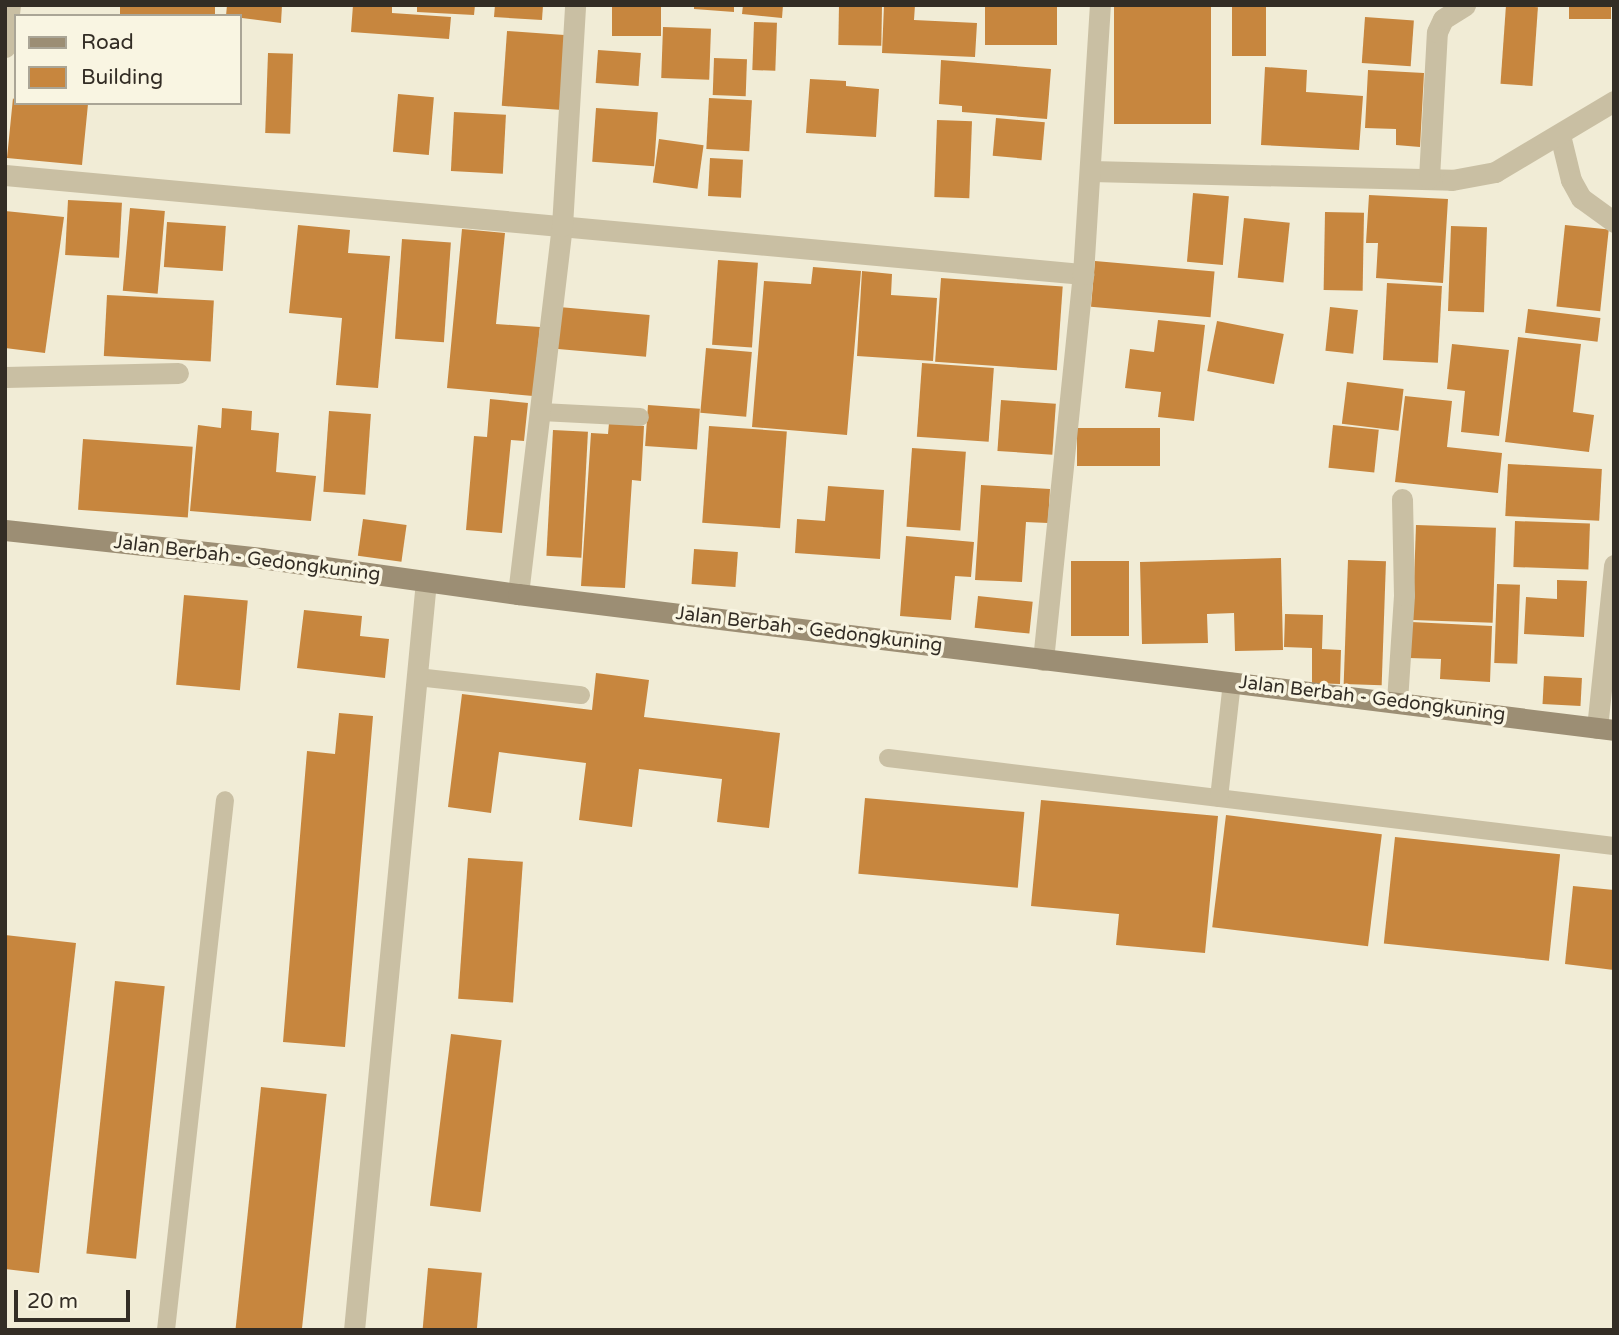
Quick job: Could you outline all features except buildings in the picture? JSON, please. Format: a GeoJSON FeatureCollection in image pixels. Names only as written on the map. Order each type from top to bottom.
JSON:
{"type":"FeatureCollection","features":[{"type":"Feature","properties":{"kind":"main road","name":"Jalan Berbah - Gedongkuning"},"geometry":{"type":"LineString","coordinates":[[5,530],[261,558],[518,594],[1606,729]]}},
{"type":"Feature","properties":{"kind":"street"},"geometry":{"type":"LineString","coordinates":[[5,47],[10,5]]}},
{"type":"Feature","properties":{"kind":"street"},"geometry":{"type":"LineString","coordinates":[[518,594],[562,226],[575,5]]}},
{"type":"Feature","properties":{"kind":"street"},"geometry":{"type":"LineString","coordinates":[[1043,660],[1083,274],[1100,5]]}},
{"type":"Feature","properties":{"kind":"street"},"geometry":{"type":"LineString","coordinates":[[1429,178],[1437,33],[1443,19],[1465,5]]}},
{"type":"Feature","properties":{"kind":"street"},"geometry":{"type":"LineString","coordinates":[[1091,171],[1452,180],[1495,172],[1614,101]]}},
{"type":"Feature","properties":{"kind":"street"},"geometry":{"type":"LineString","coordinates":[[1560,135],[1572,180],[1581,198],[1614,222]]}},
{"type":"Feature","properties":{"kind":"street"},"geometry":{"type":"LineString","coordinates":[[5,175],[1083,274]]}},
{"type":"Feature","properties":{"kind":"street"},"geometry":{"type":"LineString","coordinates":[[5,377],[178,373]]}},
{"type":"Feature","properties":{"kind":"street"},"geometry":{"type":"LineString","coordinates":[[1397,701],[1404,594],[1402,499]]}},
{"type":"Feature","properties":{"kind":"street"},"geometry":{"type":"LineString","coordinates":[[1606,729],[1614,565]]}},
{"type":"Feature","properties":{"kind":"street"},"geometry":{"type":"LineString","coordinates":[[354,1330],[426,582]]}},
{"type":"Feature","properties":{"kind":"lane"},"geometry":{"type":"LineString","coordinates":[[541,412],[640,417]]}},
{"type":"Feature","properties":{"kind":"lane"},"geometry":{"type":"LineString","coordinates":[[417,677],[581,695]]}},
{"type":"Feature","properties":{"kind":"lane"},"geometry":{"type":"LineString","coordinates":[[1219,798],[1232,682]]}},
{"type":"Feature","properties":{"kind":"lane"},"geometry":{"type":"LineString","coordinates":[[888,758],[1614,846]]}},
{"type":"Feature","properties":{"kind":"lane"},"geometry":{"type":"LineString","coordinates":[[166,1330],[225,800]]}}]}
